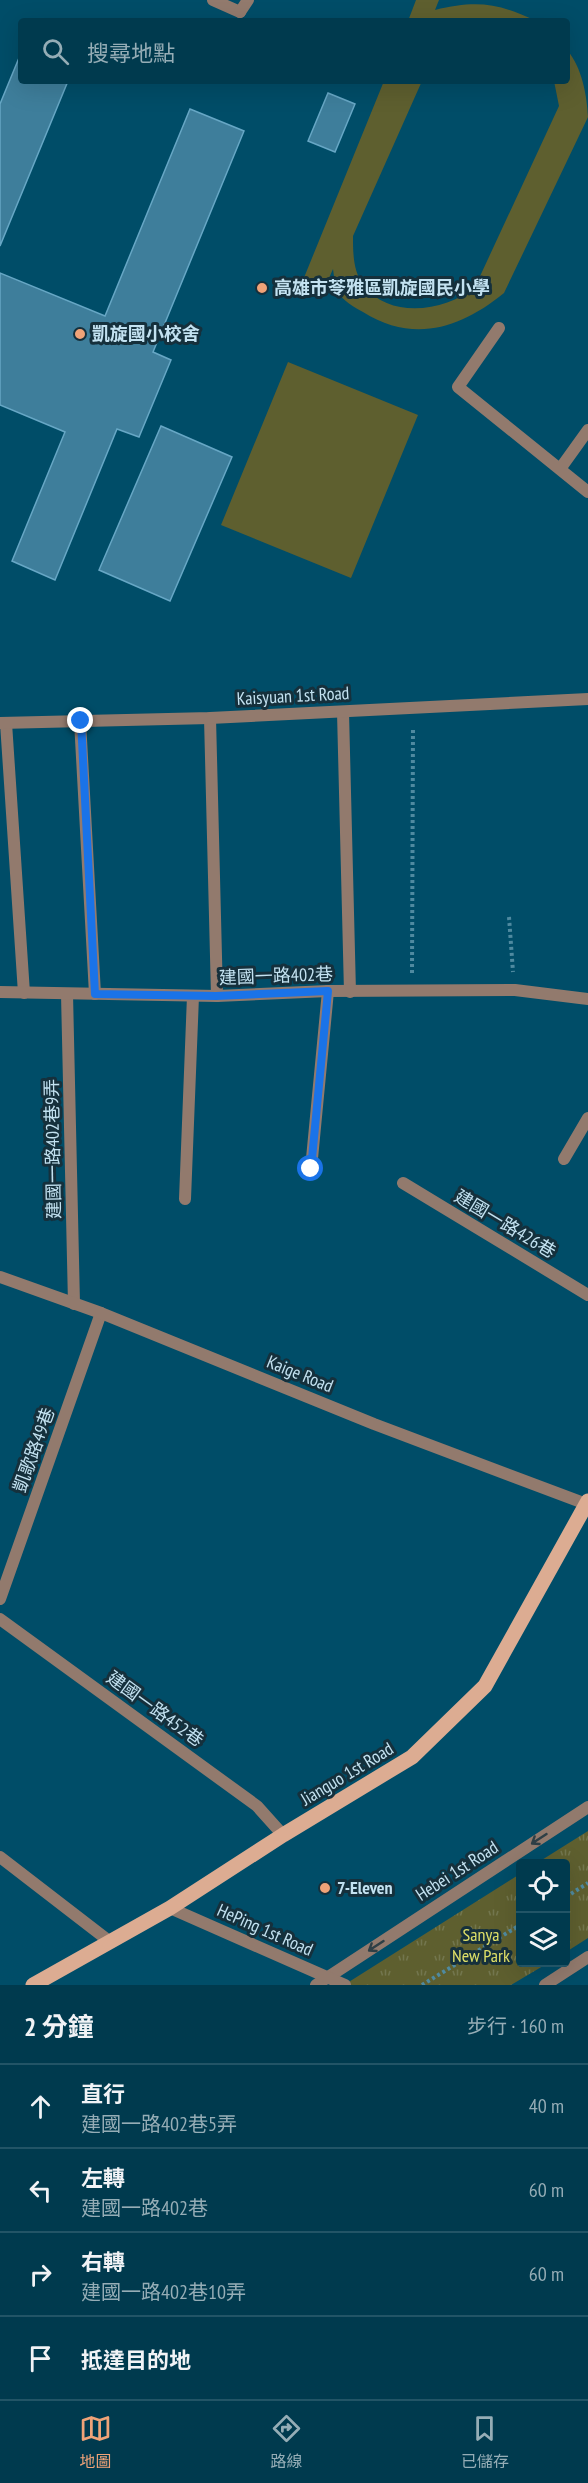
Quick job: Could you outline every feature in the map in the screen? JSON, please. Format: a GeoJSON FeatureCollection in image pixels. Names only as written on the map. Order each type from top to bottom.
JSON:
{"type":"FeatureCollection","features":[{"type":"Feature","properties":{"kind":"main road","name":"Jianguo 1st Road"},"geometry":{"type":"LineString","coordinates":[[33,1985],[170,1908],[283,1835],[412,1757],[485,1686],[587,1502]]}},
{"type":"Feature","properties":{"kind":"street"},"geometry":{"type":"LineString","coordinates":[[213,0],[240,12],[248,0]]}},
{"type":"Feature","properties":{"kind":"street"},"geometry":{"type":"LineString","coordinates":[[499,328],[458,387],[588,492]]}},
{"type":"Feature","properties":{"kind":"street"},"geometry":{"type":"LineString","coordinates":[[560,469],[588,430]]}},
{"type":"Feature","properties":{"kind":"street","name":"Kaisyuan 1st Road"},"geometry":{"type":"LineString","coordinates":[[3,723],[210,718],[588,699]]}},
{"type":"Feature","properties":{"kind":"street"},"geometry":{"type":"LineString","coordinates":[[343,712],[350,992]]}},
{"type":"Feature","properties":{"kind":"street"},"geometry":{"type":"LineString","coordinates":[[210,718],[216,996]]}},
{"type":"Feature","properties":{"kind":"street"},"geometry":{"type":"LineString","coordinates":[[81,721],[95,994]]}},
{"type":"Feature","properties":{"kind":"street"},"geometry":{"type":"LineString","coordinates":[[3,723],[24,993]]}},
{"type":"Feature","properties":{"kind":"street","name":"建國一路402巷"},"geometry":{"type":"LineString","coordinates":[[0,992],[216,996],[328,991],[515,990],[588,999]]}},
{"type":"Feature","properties":{"kind":"street"},"geometry":{"type":"LineString","coordinates":[[311,1169],[328,991]]}},
{"type":"Feature","properties":{"kind":"street","name":"建國一路402巷9弄"},"geometry":{"type":"LineString","coordinates":[[67,994],[74,1304]]}},
{"type":"Feature","properties":{"kind":"street"},"geometry":{"type":"LineString","coordinates":[[184,1199],[194,996]]}},
{"type":"Feature","properties":{"kind":"street"},"geometry":{"type":"LineString","coordinates":[[564,1159],[588,1118]]}},
{"type":"Feature","properties":{"kind":"street","name":"建國一路426巷"},"geometry":{"type":"LineString","coordinates":[[403,1183],[588,1295]]}},
{"type":"Feature","properties":{"kind":"street","name":"Kaige Road"},"geometry":{"type":"LineString","coordinates":[[0,1277],[101,1313],[374,1424],[587,1502]]}},
{"type":"Feature","properties":{"kind":"street","name":"凱歌路49巷"},"geometry":{"type":"LineString","coordinates":[[0,1599],[101,1313]]}},
{"type":"Feature","properties":{"kind":"street","name":"建國一路452巷"},"geometry":{"type":"LineString","coordinates":[[0,1619],[257,1806],[283,1835]]}},
{"type":"Feature","properties":{"kind":"street","name":"Hebei 1st Road"},"geometry":{"type":"LineString","coordinates":[[316,1985],[588,1807]]}},
{"type":"Feature","properties":{"kind":"street"},"geometry":{"type":"LineString","coordinates":[[0,1857],[109,1941]]}},
{"type":"Feature","properties":{"kind":"street","name":"HePing 1st Road"},"geometry":{"type":"LineString","coordinates":[[170,1908],[345,1985]]}},
{"type":"Feature","properties":{"kind":"street"},"geometry":{"type":"LineString","coordinates":[[545,1985],[588,1957]]}},
{"type":"Feature","properties":{"kind":"path"},"geometry":{"type":"LineString","coordinates":[[412,992],[413,709]]}},
{"type":"Feature","properties":{"kind":"path"},"geometry":{"type":"LineString","coordinates":[[509,917],[515,990]]}},
{"type":"Feature","properties":{"kind":"path"},"geometry":{"type":"LineString","coordinates":[[570,1894],[588,1883]]}},
{"type":"Feature","properties":{"kind":"path"},"geometry":{"type":"LineString","coordinates":[[422,1985],[516,1927]]}},
{"type":"Feature","properties":{"kind":"green space"},"geometry":{"type":"Polygon","coordinates":[[[416,0],[439,0],[435,10],[463,5],[487,5],[510,10],[530,18],[409,18],[416,0]]]}},
{"type":"Feature","properties":{"kind":"green space"},"geometry":{"type":"Polygon","coordinates":[[[570,54],[580,73],[588,117],[504,293],[488,305],[454,323],[436,328],[400,327],[382,322],[342,298],[335,284],[333,269],[323,292],[301,285],[383,84],[421,84],[353,236],[354,256],[360,281],[364,286],[375,297],[403,308],[419,308],[449,302],[475,287],[559,106],[555,84],[570,84],[570,54]]]}},
{"type":"Feature","properties":{"kind":"green space"},"geometry":{"type":"Polygon","coordinates":[[[288,362],[418,415],[351,578],[221,525],[288,362]]]}},
{"type":"Feature","properties":{"kind":"green space"},"geometry":{"type":"Polygon","coordinates":[[[588,1831],[588,1938],[570,1949],[570,1859],[543,1859],[588,1831]]]}},
{"type":"Feature","properties":{"kind":"green space","name":"Sanya New Park"},"geometry":{"type":"Polygon","coordinates":[[[516,1877],[516,1967],[541,1967],[511,1985],[344,1985],[516,1877]]]}},
{"type":"Feature","properties":{"kind":"building"},"geometry":{"type":"Polygon","coordinates":[[[18,60],[18,84],[67,84],[0,246],[0,104],[18,60]]]}},
{"type":"Feature","properties":{"kind":"building"},"geometry":{"type":"Polygon","coordinates":[[[328,93],[355,104],[335,152],[308,141],[328,93]]]}},
{"type":"Feature","properties":{"kind":"building","name":"凱旋國小校舍"},"geometry":{"type":"Polygon","coordinates":[[[190,109],[244,131],[153,352],[171,360],[139,437],[117,429],[55,580],[12,561],[65,432],[0,405],[0,273],[105,316],[190,109]]]}},
{"type":"Feature","properties":{"kind":"building"},"geometry":{"type":"Polygon","coordinates":[[[161,426],[232,457],[170,601],[99,570],[161,426]]]}},
{"type":"Feature","properties":{"kind":"place","name":"高雄市苓雅區凱旋國民小學"},"geometry":{"type":"Point","coordinates":[262,288]}},
{"type":"Feature","properties":{"kind":"place","name":"凱旋國小校舍"},"geometry":{"type":"Point","coordinates":[80,334]}},
{"type":"Feature","properties":{"kind":"place","name":"7-Eleven"},"geometry":{"type":"Point","coordinates":[325,1888]}},
{"type":"Feature","properties":{"kind":"route"},"geometry":{"type":"LineString","coordinates":[[81,721],[95,994],[216,996],[328,991],[311,1169]]}}]}
